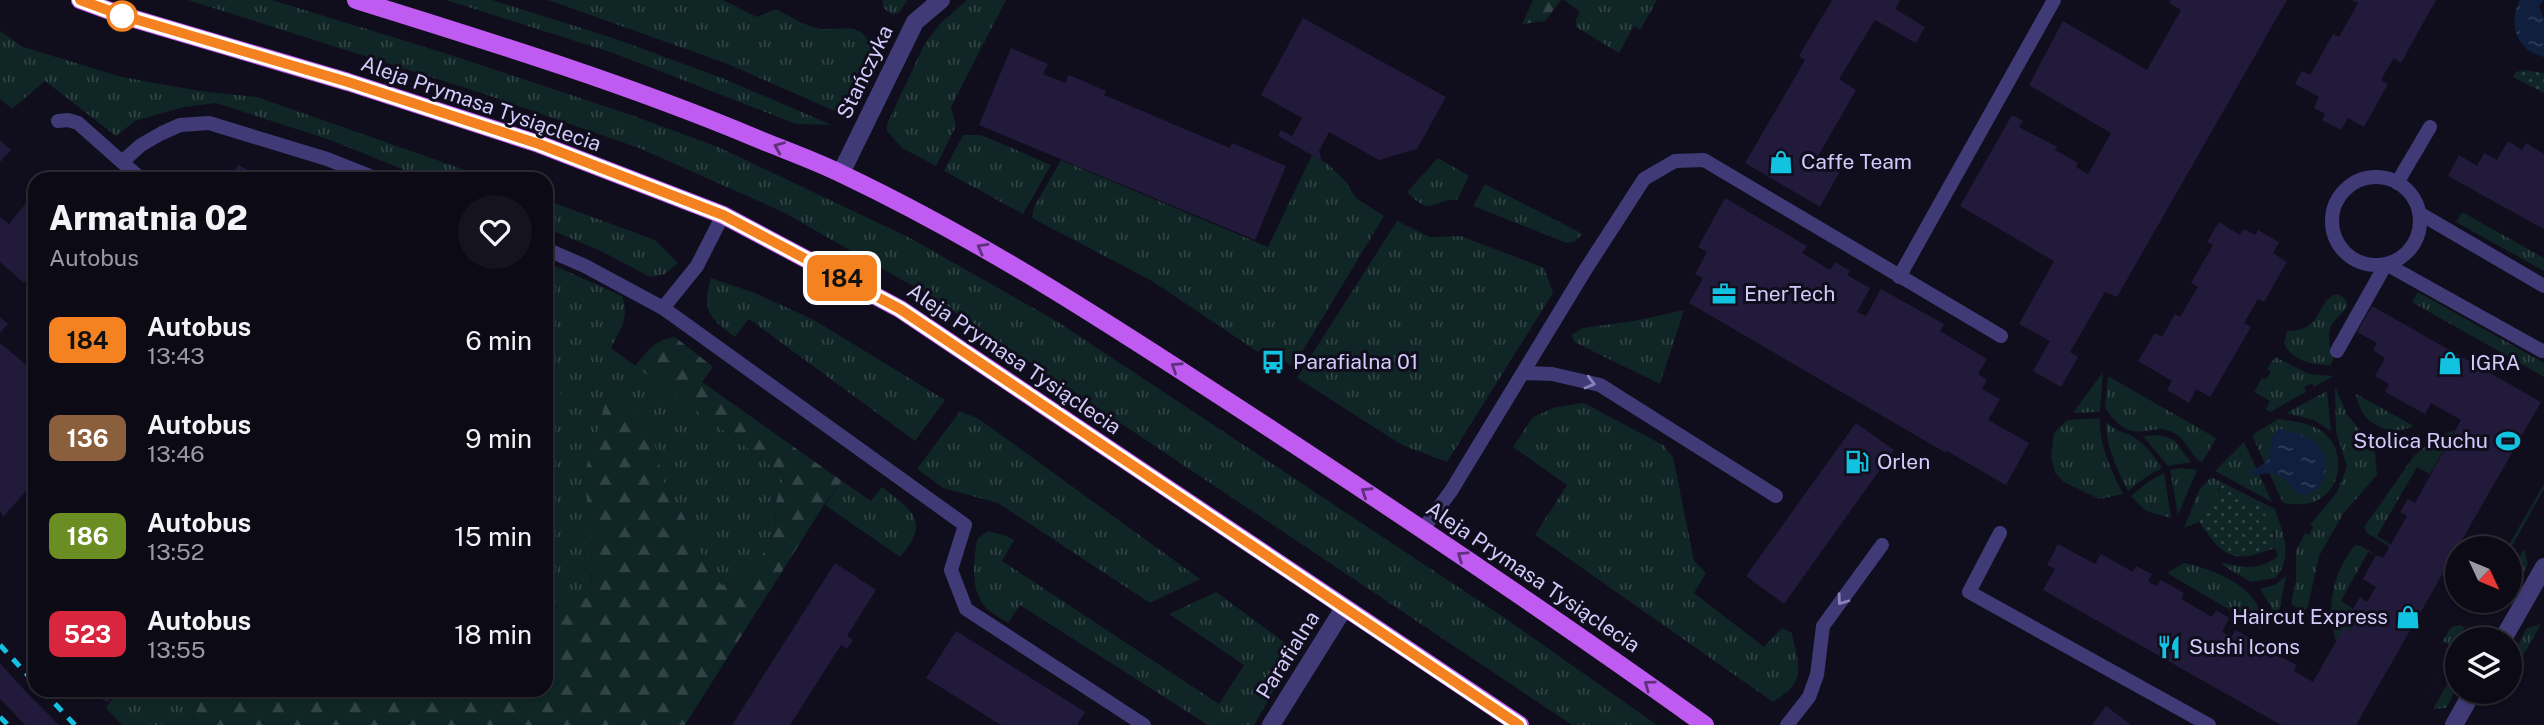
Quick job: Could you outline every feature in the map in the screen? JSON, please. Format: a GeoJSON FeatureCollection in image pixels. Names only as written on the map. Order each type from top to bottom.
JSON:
{"type":"FeatureCollection","features":[{"type":"Feature","properties":{"kind":"main road","name":"Aleja Prymasa Tysiąclecia"},"geometry":{"type":"LineString","coordinates":[[80,0],[539,144],[723,215],[900,309],[1520,725]]}},
{"type":"Feature","properties":{"kind":"main road","name":"Aleja Prymasa Tysiąclecia"},"geometry":{"type":"LineString","coordinates":[[356,0],[584,71],[714,120],[841,173],[932,220],[1075,301],[1423,529],[1704,725]]}},
{"type":"Feature","properties":{"kind":"street","name":"Stańczyka"},"geometry":{"type":"LineString","coordinates":[[841,173],[915,22],[941,0]]}},
{"type":"Feature","properties":{"kind":"street"},"geometry":{"type":"LineString","coordinates":[[2510,627],[2544,567]]}},
{"type":"Feature","properties":{"kind":"street","name":"Parafialna"},"geometry":{"type":"LineString","coordinates":[[1271,725],[1344,608]]}},
{"type":"Feature","properties":{"kind":"street"},"geometry":{"type":"LineString","coordinates":[[2454,725],[2466,704]]}},
{"type":"Feature","properties":{"kind":"lane"},"geometry":{"type":"LineString","coordinates":[[1899,277],[2054,0]]}},
{"type":"Feature","properties":{"kind":"lane"},"geometry":{"type":"LineString","coordinates":[[58,121],[78,123],[133,172]]}},
{"type":"Feature","properties":{"kind":"lane"},"geometry":{"type":"LineString","coordinates":[[122,162],[141,145],[162,133],[180,125],[209,123],[327,159],[360,172]]}},
{"type":"Feature","properties":{"kind":"lane"},"geometry":{"type":"LineString","coordinates":[[2397,183],[2430,127]]}},
{"type":"Feature","properties":{"kind":"lane"},"geometry":{"type":"LineString","coordinates":[[1423,529],[1451,491],[1644,178],[1675,161],[1704,160],[2001,335]]}},
{"type":"Feature","properties":{"kind":"lane"},"geometry":{"type":"LineString","coordinates":[[2373,177],[2397,183],[2411,195],[2419,213],[2418,236],[2411,249],[2386,264],[2358,262],[2346,254],[2337,242],[2333,229],[2333,214],[2342,195],[2359,181],[2373,177]]}},
{"type":"Feature","properties":{"kind":"lane"},"geometry":{"type":"LineString","coordinates":[[2419,213],[2544,286]]}},
{"type":"Feature","properties":{"kind":"lane"},"geometry":{"type":"LineString","coordinates":[[663,308],[697,266],[723,215]]}},
{"type":"Feature","properties":{"kind":"lane"},"geometry":{"type":"LineString","coordinates":[[553,252],[585,265],[663,308],[965,525],[951,569],[965,609],[1144,725]]}},
{"type":"Feature","properties":{"kind":"lane"},"geometry":{"type":"LineString","coordinates":[[2386,264],[2542,351]]}},
{"type":"Feature","properties":{"kind":"lane"},"geometry":{"type":"LineString","coordinates":[[2337,351],[2386,264]]}},
{"type":"Feature","properties":{"kind":"lane"},"geometry":{"type":"LineString","coordinates":[[1523,373],[1552,374],[1600,385],[1776,496]]}},
{"type":"Feature","properties":{"kind":"lane"},"geometry":{"type":"LineString","coordinates":[[2000,533],[1969,592],[2209,725]]}},
{"type":"Feature","properties":{"kind":"lane"},"geometry":{"type":"LineString","coordinates":[[1787,725],[1809,696],[1817,675],[1823,626],[1882,545]]}},
{"type":"Feature","properties":{"kind":"green space"},"geometry":{"type":"Polygon","coordinates":[[[188,0],[272,0],[451,55],[718,147],[910,238],[1058,322],[1499,614],[1657,725],[1572,725],[932,297],[783,212],[639,148],[481,93],[188,0]]]}},
{"type":"Feature","properties":{"kind":"green space"},"geometry":{"type":"Polygon","coordinates":[[[446,0],[492,0],[613,38],[722,78],[832,125],[796,124],[613,53],[446,0]]]}},
{"type":"Feature","properties":{"kind":"green space"},"geometry":{"type":"Polygon","coordinates":[[[548,0],[723,0],[757,17],[776,9],[817,28],[856,30],[862,33],[873,52],[844,112],[839,113],[728,64],[548,0]]]}},
{"type":"Feature","properties":{"kind":"green space"},"geometry":{"type":"Polygon","coordinates":[[[883,0],[907,0],[899,13],[892,14],[883,8],[883,0]]]}},
{"type":"Feature","properties":{"kind":"green space"},"geometry":{"type":"Polygon","coordinates":[[[967,0],[1006,0],[951,107],[956,126],[936,166],[902,148],[887,131],[887,124],[925,43],[941,23],[967,0]]]}},
{"type":"Feature","properties":{"kind":"green space"},"geometry":{"type":"Polygon","coordinates":[[[1533,0],[1561,0],[1545,21],[1522,24],[1533,0]]]}},
{"type":"Feature","properties":{"kind":"green space"},"geometry":{"type":"Polygon","coordinates":[[[1564,0],[1657,0],[1640,30],[1634,26],[1619,53],[1576,27],[1580,12],[1564,0]]]}},
{"type":"Feature","properties":{"kind":"green space"},"geometry":{"type":"Polygon","coordinates":[[[0,31],[23,47],[122,77],[200,91],[257,97],[471,172],[409,172],[333,141],[216,103],[184,107],[135,121],[116,136],[45,81],[12,109],[0,99],[0,31]]]}},
{"type":"Feature","properties":{"kind":"green space"},"geometry":{"type":"Polygon","coordinates":[[[2524,70],[2544,73],[2544,93],[2513,77],[2516,72],[2524,70]]]}},
{"type":"Feature","properties":{"kind":"green space"},"geometry":{"type":"Polygon","coordinates":[[[963,135],[981,135],[1051,165],[1023,214],[944,171],[963,135]]]}},
{"type":"Feature","properties":{"kind":"green space"},"geometry":{"type":"Polygon","coordinates":[[[1312,155],[1328,164],[1346,182],[1356,198],[1384,216],[1293,367],[1263,347],[1258,352],[1152,281],[1032,218],[1034,207],[1061,160],[1268,247],[1312,155]]]}},
{"type":"Feature","properties":{"kind":"green space"},"geometry":{"type":"Polygon","coordinates":[[[1438,158],[1469,176],[1457,200],[1423,205],[1407,192],[1438,158]]]}},
{"type":"Feature","properties":{"kind":"green space"},"geometry":{"type":"Polygon","coordinates":[[[1485,184],[1583,234],[1574,242],[1567,243],[1473,206],[1485,184]]]}},
{"type":"Feature","properties":{"kind":"green space"},"geometry":{"type":"Polygon","coordinates":[[[553,203],[655,240],[678,263],[665,274],[650,277],[603,252],[553,231],[553,203]]]}},
{"type":"Feature","properties":{"kind":"green space"},"geometry":{"type":"Polygon","coordinates":[[[2462,212],[2544,258],[2544,271],[2456,222],[2462,212]]]}},
{"type":"Feature","properties":{"kind":"green space"},"geometry":{"type":"Polygon","coordinates":[[[1397,221],[1430,237],[1461,236],[1544,268],[1553,293],[1447,462],[1402,445],[1297,378],[1397,221]]]}},
{"type":"Feature","properties":{"kind":"green space"},"geometry":{"type":"Polygon","coordinates":[[[553,265],[622,296],[624,318],[611,348],[784,475],[776,502],[775,532],[760,559],[739,579],[722,585],[707,568],[689,525],[663,481],[655,446],[592,542],[591,597],[553,604],[553,414],[560,407],[559,387],[553,374],[553,265]]]}},
{"type":"Feature","properties":{"kind":"green space"},"geometry":{"type":"Polygon","coordinates":[[[711,278],[755,293],[814,320],[945,400],[915,441],[749,319],[735,337],[726,330],[713,318],[707,306],[711,278]]]}},
{"type":"Feature","properties":{"kind":"green space"},"geometry":{"type":"Polygon","coordinates":[[[2418,292],[2544,363],[2544,377],[2412,302],[2418,292]]]}},
{"type":"Feature","properties":{"kind":"green space"},"geometry":{"type":"Polygon","coordinates":[[[2337,294],[2343,297],[2347,305],[2330,330],[2330,348],[2335,354],[2331,365],[2299,359],[2284,344],[2287,331],[2308,326],[2325,303],[2337,294]]]}},
{"type":"Feature","properties":{"kind":"green space"},"geometry":{"type":"Polygon","coordinates":[[[1684,310],[1660,384],[1574,342],[1572,334],[1583,328],[1684,310]]]}},
{"type":"Feature","properties":{"kind":"green space"},"geometry":{"type":"Polygon","coordinates":[[[675,337],[713,367],[702,382],[842,481],[824,505],[685,725],[191,725],[202,697],[553,697],[553,604],[591,597],[592,542],[584,475],[607,397],[635,407],[655,446],[663,481],[689,525],[707,568],[722,585],[739,579],[760,559],[775,532],[776,502],[784,475],[635,366],[657,343],[675,337]]]}},
{"type":"Feature","properties":{"kind":"green space"},"geometry":{"type":"Polygon","coordinates":[[[2275,357],[2309,374],[2333,376],[2314,387],[2312,383],[2304,387],[2306,392],[2270,412],[2266,409],[2270,401],[2254,392],[2262,378],[2266,379],[2271,372],[2267,369],[2275,357]]]}},
{"type":"Feature","properties":{"kind":"green space"},"geometry":{"type":"Polygon","coordinates":[[[2103,372],[2100,412],[2073,413],[2103,372]]]}},
{"type":"Feature","properties":{"kind":"green space"},"geometry":{"type":"Polygon","coordinates":[[[553,374],[560,387],[560,407],[553,415],[553,374]]]}},
{"type":"Feature","properties":{"kind":"green space"},"geometry":{"type":"Polygon","coordinates":[[[2108,376],[2216,438],[2202,463],[2180,438],[2170,431],[2135,431],[2125,429],[2119,424],[2105,408],[2108,376]]]}},
{"type":"Feature","properties":{"kind":"green space"},"geometry":{"type":"Polygon","coordinates":[[[2335,386],[2347,415],[2363,433],[2359,437],[2366,444],[2369,441],[2375,453],[2377,475],[2343,514],[2319,556],[2308,606],[2304,612],[2291,604],[2296,580],[2296,551],[2305,533],[2309,535],[2313,527],[2310,525],[2337,492],[2347,466],[2336,432],[2335,386]]]}},
{"type":"Feature","properties":{"kind":"green space"},"geometry":{"type":"Polygon","coordinates":[[[2327,391],[2331,431],[2314,420],[2286,413],[2327,391]]]}},
{"type":"Feature","properties":{"kind":"green space"},"geometry":{"type":"Polygon","coordinates":[[[2356,394],[2414,426],[2394,430],[2376,425],[2363,413],[2356,394]]]}},
{"type":"Feature","properties":{"kind":"green space"},"geometry":{"type":"Polygon","coordinates":[[[1584,403],[1663,445],[1673,457],[1694,561],[1706,573],[1694,593],[1764,647],[1782,628],[1792,633],[1798,673],[1792,687],[1773,702],[1535,535],[1567,485],[1513,447],[1533,417],[1556,407],[1584,403]]]}},
{"type":"Feature","properties":{"kind":"green space"},"geometry":{"type":"Polygon","coordinates":[[[960,411],[979,419],[1200,579],[1150,603],[998,503],[943,488],[917,469],[960,411]]]}},
{"type":"Feature","properties":{"kind":"green space"},"geometry":{"type":"Polygon","coordinates":[[[2100,418],[2104,448],[2123,494],[2099,499],[2064,482],[2055,473],[2051,457],[2054,433],[2067,420],[2100,418]]]}},
{"type":"Feature","properties":{"kind":"green space"},"geometry":{"type":"Polygon","coordinates":[[[2278,419],[2314,427],[2324,433],[2336,450],[2336,479],[2325,495],[2316,501],[2304,504],[2283,503],[2252,435],[2278,419]]]}},
{"type":"Feature","properties":{"kind":"green space"},"geometry":{"type":"Polygon","coordinates":[[[2106,422],[2139,441],[2162,468],[2128,491],[2110,449],[2106,422]]]}},
{"type":"Feature","properties":{"kind":"green space"},"geometry":{"type":"Polygon","coordinates":[[[2455,430],[2430,474],[2417,467],[2377,536],[2390,544],[2390,547],[2367,533],[2364,527],[2414,456],[2436,437],[2455,430]]]}},
{"type":"Feature","properties":{"kind":"green space"},"geometry":{"type":"Polygon","coordinates":[[[2160,435],[2174,440],[2191,462],[2168,466],[2143,436],[2160,435]]]}},
{"type":"Feature","properties":{"kind":"green space"},"geometry":{"type":"Polygon","coordinates":[[[2244,442],[2272,502],[2215,471],[2244,442]]]}},
{"type":"Feature","properties":{"kind":"green space"},"geometry":{"type":"Polygon","coordinates":[[[2170,470],[2197,470],[2178,515],[2170,470]]]}},
{"type":"Feature","properties":{"kind":"green space"},"geometry":{"type":"Polygon","coordinates":[[[2164,473],[2171,518],[2146,511],[2131,496],[2164,473]]]}},
{"type":"Feature","properties":{"kind":"green space"},"geometry":{"type":"Polygon","coordinates":[[[2211,477],[2275,509],[2284,536],[2285,553],[2281,570],[2275,578],[2251,582],[2222,565],[2259,566],[2278,556],[2275,533],[2252,502],[2251,505],[2221,486],[2199,522],[2184,528],[2199,490],[2211,477]]]}},
{"type":"Feature","properties":{"kind":"green space"},"geometry":{"type":"Polygon","coordinates":[[[842,481],[871,501],[882,487],[909,510],[916,526],[915,535],[900,557],[825,505],[842,481]]]}},
{"type":"Feature","properties":{"kind":"green space"},"geometry":{"type":"Polygon","coordinates":[[[2544,484],[2544,489],[2518,536],[2514,536],[2544,484]]]}},
{"type":"Feature","properties":{"kind":"green space"},"geometry":{"type":"Polygon","coordinates":[[[2222,485],[2250,504],[2253,501],[2263,511],[2274,534],[2275,548],[2239,556],[2230,554],[2215,544],[2199,522],[2222,485]]]}},
{"type":"Feature","properties":{"kind":"green space"},"geometry":{"type":"Polygon","coordinates":[[[988,531],[1014,540],[1002,561],[1219,704],[1244,665],[1169,614],[1216,592],[1296,651],[1254,725],[1208,725],[1020,605],[1008,623],[986,609],[977,591],[974,565],[977,539],[988,531]]]}},
{"type":"Feature","properties":{"kind":"green space"},"geometry":{"type":"Polygon","coordinates":[[[2355,545],[2376,555],[2368,552],[2341,601],[2360,613],[2350,631],[2344,628],[2336,641],[2331,616],[2333,591],[2341,567],[2355,545]]]}},
{"type":"Feature","properties":{"kind":"green space"},"geometry":{"type":"Polygon","coordinates":[[[2524,549],[2528,564],[2522,574],[2524,549]]]}},
{"type":"Feature","properties":{"kind":"green space"},"geometry":{"type":"Polygon","coordinates":[[[2184,563],[2224,576],[2248,593],[2261,615],[2262,629],[2167,573],[2184,563]]]}},
{"type":"Feature","properties":{"kind":"green space"},"geometry":{"type":"Polygon","coordinates":[[[2286,576],[2279,612],[2273,627],[2271,607],[2260,589],[2275,585],[2286,576]]]}},
{"type":"Feature","properties":{"kind":"green space"},"geometry":{"type":"Polygon","coordinates":[[[2541,624],[2522,658],[2522,637],[2527,628],[2541,624]]]}},
{"type":"Feature","properties":{"kind":"green space"},"geometry":{"type":"Polygon","coordinates":[[[2445,688],[2445,704],[2448,704],[2446,708],[2433,709],[2445,688]]]}},
{"type":"Feature","properties":{"kind":"green space"},"geometry":{"type":"Polygon","coordinates":[[[113,697],[202,697],[191,725],[122,725],[106,708],[113,697]]]}},
{"type":"Feature","properties":{"kind":"water"},"geometry":{"type":"Polygon","coordinates":[[[2520,0],[2544,0],[2539,6],[2544,18],[2544,57],[2527,49],[2517,35],[2514,18],[2520,0]]]}},
{"type":"Feature","properties":{"kind":"water"},"geometry":{"type":"Polygon","coordinates":[[[2278,429],[2305,436],[2315,442],[2323,452],[2326,465],[2324,479],[2309,494],[2298,494],[2288,482],[2275,474],[2254,475],[2250,472],[2268,461],[2272,437],[2278,429]]]}},
{"type":"Feature","properties":{"kind":"building"},"geometry":{"type":"Polygon","coordinates":[[[1832,0],[1900,0],[1895,9],[1925,27],[1916,43],[1875,20],[1839,79],[1856,90],[1817,158],[1840,171],[1820,207],[1745,163],[1805,60],[1799,56],[1832,0]]]}},
{"type":"Feature","properties":{"kind":"building"},"geometry":{"type":"Polygon","coordinates":[[[2171,0],[2287,0],[2117,297],[2105,292],[2070,352],[2078,357],[2061,387],[2033,371],[2050,341],[2019,324],[2054,261],[1960,206],[2012,115],[2023,121],[2019,127],[2057,147],[2055,150],[2078,163],[2076,167],[2088,174],[2111,133],[2029,85],[2063,21],[2147,70],[2181,10],[2169,3],[2171,0]]]}},
{"type":"Feature","properties":{"kind":"building"},"geometry":{"type":"Polygon","coordinates":[[[2352,0],[2436,0],[2401,63],[2394,58],[2386,71],[2381,80],[2388,84],[2364,127],[2348,118],[2341,130],[2322,120],[2325,114],[2314,108],[2319,97],[2295,84],[2302,71],[2310,75],[2333,34],[2339,37],[2358,3],[2352,0]]]}},
{"type":"Feature","properties":{"kind":"building"},"geometry":{"type":"Polygon","coordinates":[[[1303,18],[1446,97],[1417,149],[1379,160],[1329,132],[1319,151],[1322,161],[1278,136],[1281,130],[1292,136],[1302,118],[1261,95],[1303,18]]]}},
{"type":"Feature","properties":{"kind":"building"},"geometry":{"type":"Polygon","coordinates":[[[1011,48],[1048,64],[1043,74],[1065,83],[1069,75],[1106,91],[1104,95],[1230,148],[1232,143],[1286,166],[1255,240],[979,125],[1011,48]]]}},
{"type":"Feature","properties":{"kind":"building"},"geometry":{"type":"Polygon","coordinates":[[[0,140],[11,150],[0,162],[0,140]]]}},
{"type":"Feature","properties":{"kind":"building"},"geometry":{"type":"Polygon","coordinates":[[[2508,141],[2522,150],[2526,143],[2544,154],[2544,229],[2448,176],[2459,155],[2477,166],[2484,153],[2497,160],[2508,141]]]}},
{"type":"Feature","properties":{"kind":"building"},"geometry":{"type":"Polygon","coordinates":[[[238,165],[253,172],[235,172],[238,165]]]}},
{"type":"Feature","properties":{"kind":"building"},"geometry":{"type":"Polygon","coordinates":[[[1725,198],[1807,246],[1802,253],[1830,270],[1835,262],[1850,271],[1847,275],[1870,288],[1857,312],[1866,316],[1881,289],[1944,324],[1940,331],[1987,359],[1978,374],[1987,380],[1982,389],[2000,399],[1988,420],[2029,443],[2006,485],[1947,451],[1946,453],[1689,303],[1703,278],[1695,274],[1707,252],[1698,247],[1725,198]]]}},
{"type":"Feature","properties":{"kind":"building"},"geometry":{"type":"Polygon","coordinates":[[[28,201],[28,279],[24,283],[0,262],[0,217],[9,224],[28,201]]]}},
{"type":"Feature","properties":{"kind":"building"},"geometry":{"type":"Polygon","coordinates":[[[2219,222],[2240,235],[2244,229],[2255,235],[2258,230],[2279,242],[2273,253],[2287,262],[2264,302],[2258,299],[2244,323],[2251,327],[2210,397],[2196,389],[2189,403],[2167,390],[2172,381],[2138,361],[2155,333],[2162,337],[2175,314],[2180,317],[2198,287],[2191,283],[2213,245],[2207,242],[2219,222]]]}},
{"type":"Feature","properties":{"kind":"building"},"geometry":{"type":"Polygon","coordinates":[[[2372,306],[2541,402],[2464,536],[2445,536],[2445,570],[2356,725],[2281,725],[2043,590],[2055,569],[2047,565],[2058,544],[2095,564],[2101,554],[2133,572],[2136,566],[2152,574],[2148,581],[2152,584],[2157,586],[2161,580],[2184,593],[2181,599],[2212,617],[2216,610],[2229,618],[2222,632],[2231,637],[2236,630],[2260,644],[2256,650],[2271,658],[2274,653],[2297,665],[2294,671],[2313,682],[2344,627],[2350,631],[2360,613],[2353,609],[2360,597],[2367,602],[2376,587],[2363,579],[2376,555],[2383,558],[2407,516],[2400,512],[2408,499],[2415,503],[2461,420],[2431,403],[2425,414],[2385,392],[2389,384],[2375,376],[2385,358],[2373,350],[2377,343],[2357,332],[2372,306]]]}},
{"type":"Feature","properties":{"kind":"building"},"geometry":{"type":"Polygon","coordinates":[[[0,317],[8,324],[0,333],[0,317]]]}},
{"type":"Feature","properties":{"kind":"building"},"geometry":{"type":"Polygon","coordinates":[[[0,343],[28,366],[28,489],[3,517],[0,510],[0,343]]]}},
{"type":"Feature","properties":{"kind":"building"},"geometry":{"type":"Polygon","coordinates":[[[1856,423],[1894,450],[1784,604],[1746,576],[1856,423]]]}},
{"type":"Feature","properties":{"kind":"building"},"geometry":{"type":"Polygon","coordinates":[[[835,563],[876,590],[847,636],[853,640],[847,649],[841,645],[790,725],[732,725],[835,563]]]}},
{"type":"Feature","properties":{"kind":"building"},"geometry":{"type":"Polygon","coordinates":[[[956,631],[1085,712],[1077,725],[1001,725],[926,678],[956,631]]]}},
{"type":"Feature","properties":{"kind":"building"},"geometry":{"type":"Polygon","coordinates":[[[0,663],[28,697],[59,725],[25,725],[0,699],[0,663]]]}},
{"type":"Feature","properties":{"kind":"building"},"geometry":{"type":"Polygon","coordinates":[[[100,697],[111,697],[108,702],[100,697]]]}},
{"type":"Feature","properties":{"kind":"building"},"geometry":{"type":"Polygon","coordinates":[[[2106,706],[2131,725],[2092,725],[2106,706]]]}},
{"type":"Feature","properties":{"kind":"railway"},"geometry":{"type":"LineString","coordinates":[[0,645],[28,675]]}},
{"type":"Feature","properties":{"kind":"railway"},"geometry":{"type":"LineString","coordinates":[[49,697],[75,725]]}},
{"type":"Feature","properties":{"kind":"railway"},"geometry":{"type":"LineString","coordinates":[[0,717],[8,725]]}},
{"type":"Feature","properties":{"kind":"bus line","name":"184"},"geometry":{"type":"LineString","coordinates":[[80,0],[539,144],[723,215],[900,309],[1519,725]]}},
{"type":"Feature","properties":{"kind":"place","name":"Caffe Team"},"geometry":{"type":"Point","coordinates":[1781,162]}},
{"type":"Feature","properties":{"kind":"place","name":"EnerTech"},"geometry":{"type":"Point","coordinates":[1724,294]}},
{"type":"Feature","properties":{"kind":"place","name":"Parafialna 01"},"geometry":{"type":"Point","coordinates":[1273,362]}},
{"type":"Feature","properties":{"kind":"place","name":"IGRA"},"geometry":{"type":"Point","coordinates":[2450,363]}},
{"type":"Feature","properties":{"kind":"place","name":"Stolica Ruchu"},"geometry":{"type":"Point","coordinates":[2508,441]}},
{"type":"Feature","properties":{"kind":"place","name":"Orlen"},"geometry":{"type":"Point","coordinates":[1857,462]}},
{"type":"Feature","properties":{"kind":"place","name":"Haircut Express"},"geometry":{"type":"Point","coordinates":[2408,617]}},
{"type":"Feature","properties":{"kind":"place","name":"Sushi Icons"},"geometry":{"type":"Point","coordinates":[2169,647]}}]}
